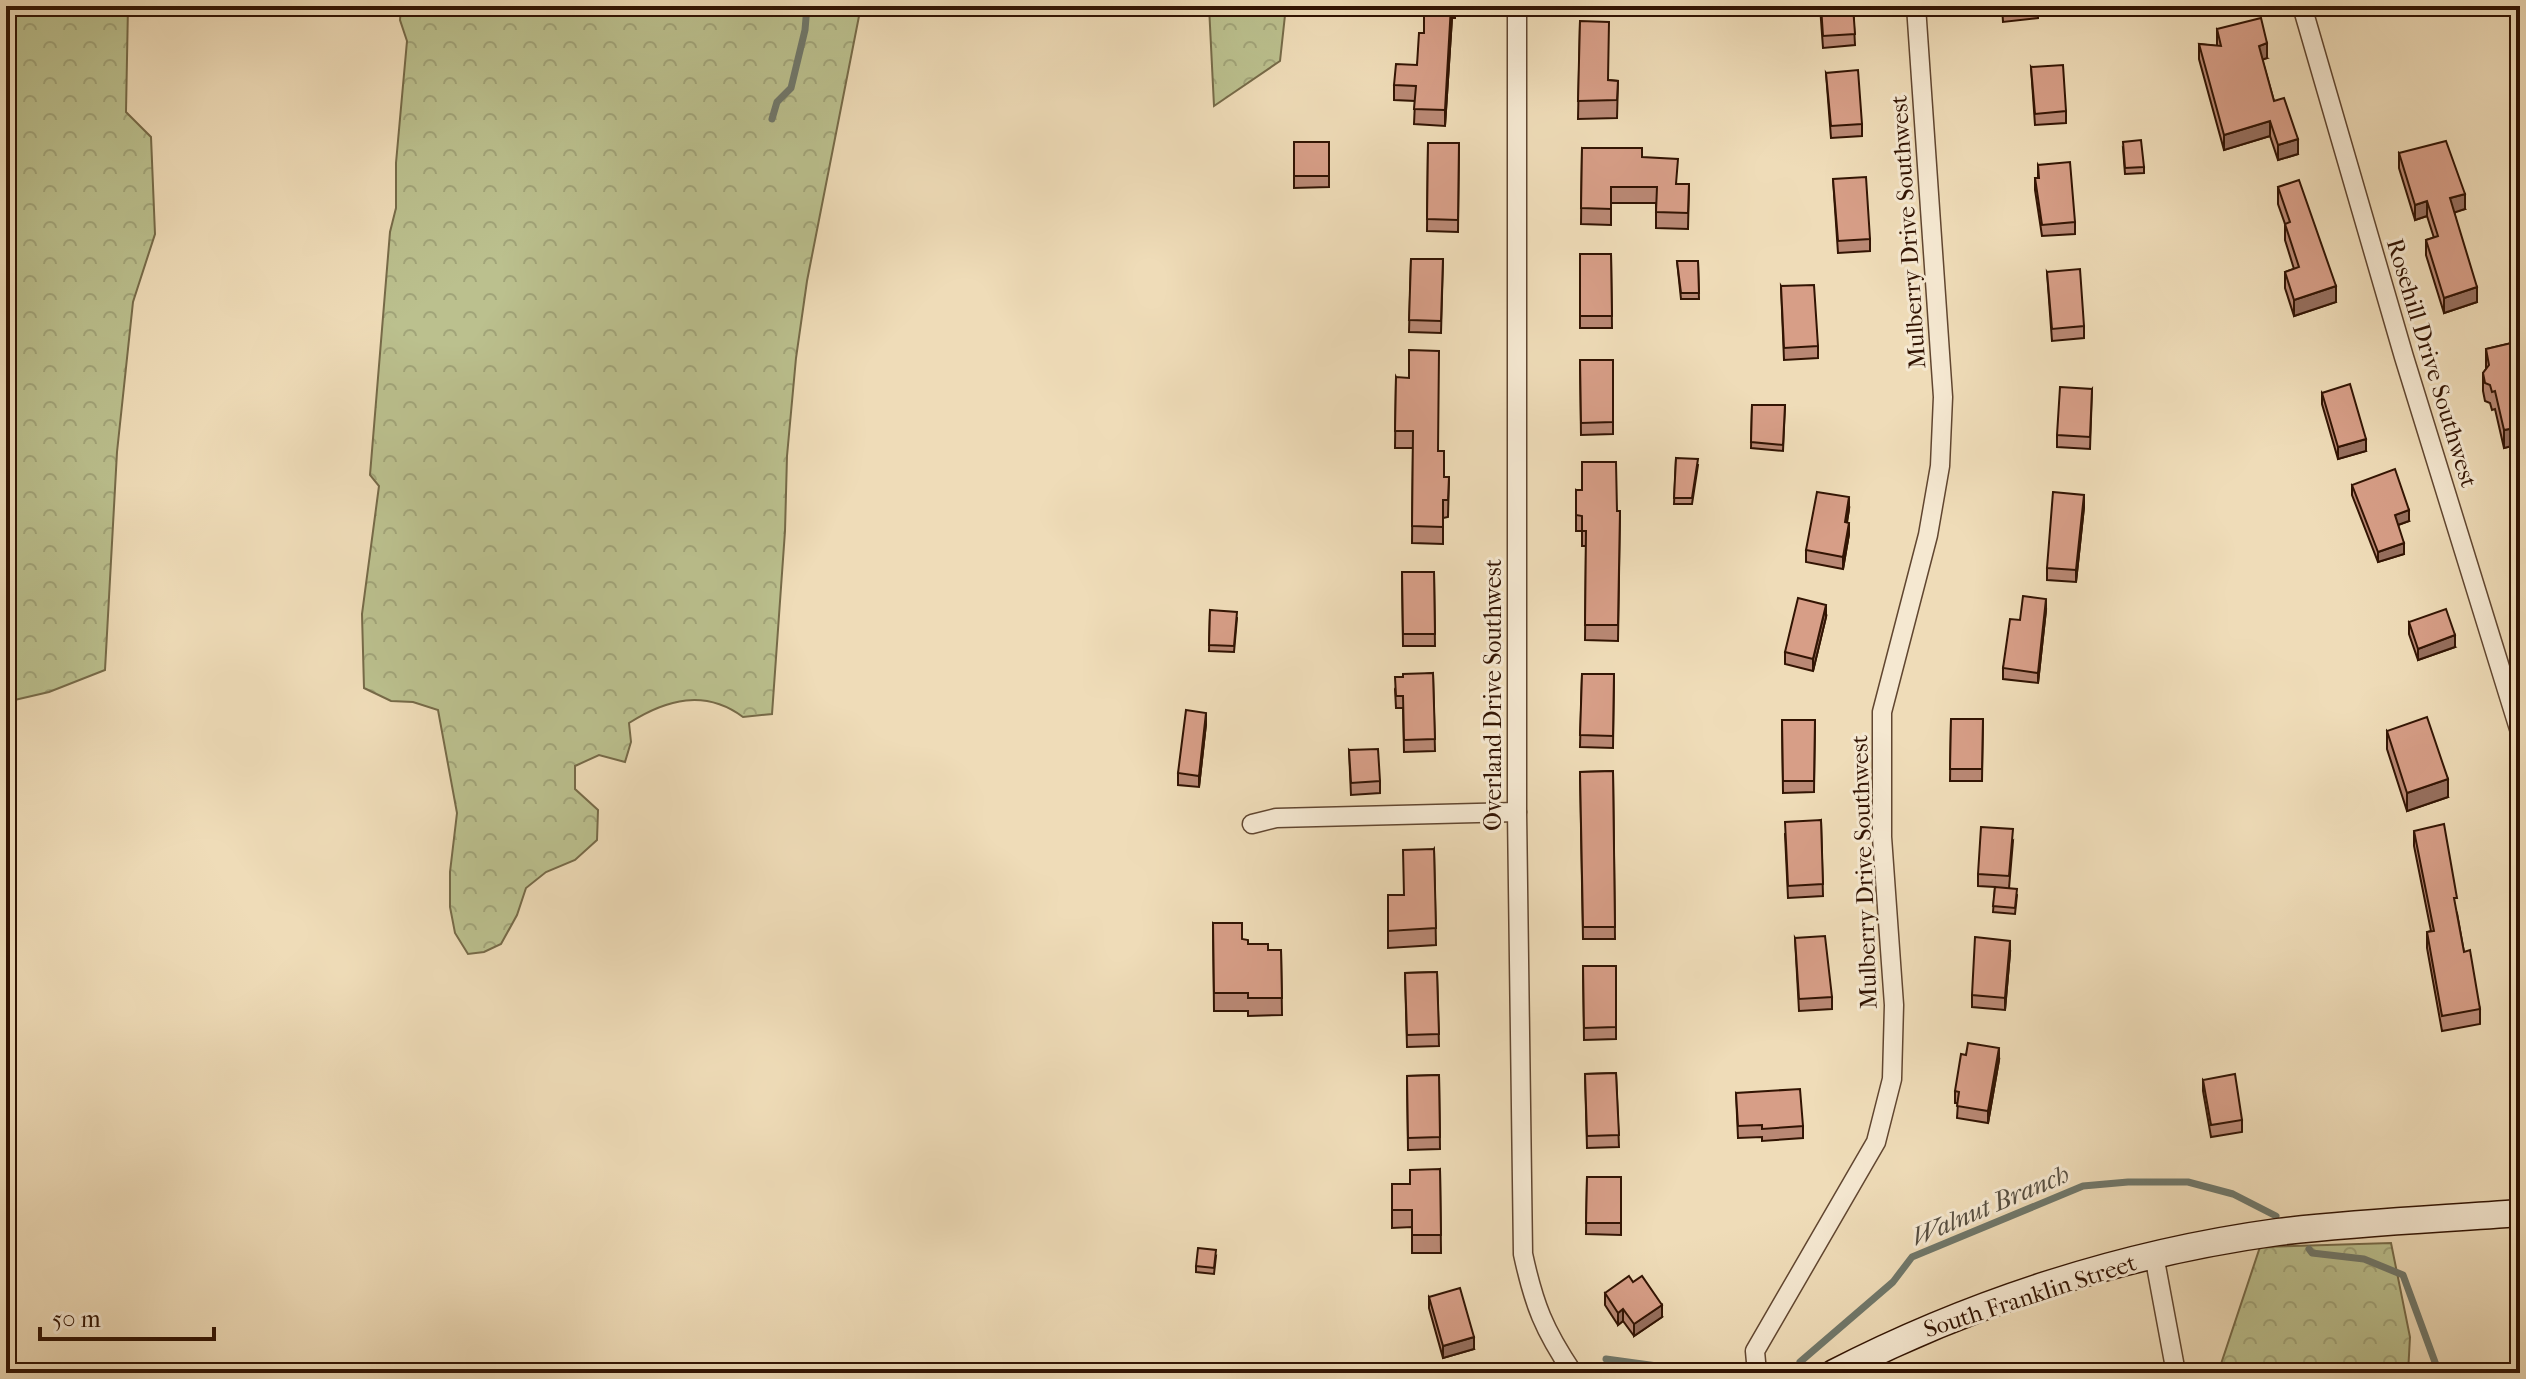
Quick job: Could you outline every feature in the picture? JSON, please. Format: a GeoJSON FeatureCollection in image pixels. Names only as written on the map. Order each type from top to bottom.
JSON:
{"type":"FeatureCollection","features":[{"type":"Feature","properties":{"kind":"main road","name":"South Franklin Street"},"geometry":{"type":"LineString","coordinates":[[1834,1373],[1900,1339],[2044,1285],[2154,1255],[2278,1232],[2520,1213]]}},
{"type":"Feature","properties":{"kind":"street","name":"Overland Drive Southwest"},"geometry":{"type":"LineString","coordinates":[[1517,6],[1517,812],[1523,1254],[1532,1295],[1549,1337],[1573,1373]]}},
{"type":"Feature","properties":{"kind":"street","name":"Mulberry Drive Southwest"},"geometry":{"type":"LineString","coordinates":[[1757,1373],[1755,1351],[1876,1142],[1892,1079],[1894,1005],[1882,837],[1882,712],[1928,535],[1940,466],[1943,397],[1916,6]]}},
{"type":"Feature","properties":{"kind":"street","name":"Rosehill Drive Southwest"},"geometry":{"type":"LineString","coordinates":[[2302,6],[2404,357],[2520,732]]}},
{"type":"Feature","properties":{"kind":"street"},"geometry":{"type":"LineString","coordinates":[[1252,824],[1276,818],[1517,812]]}},
{"type":"Feature","properties":{"kind":"street"},"geometry":{"type":"LineString","coordinates":[[2154,1255],[2176,1373]]}},
{"type":"Feature","properties":{"kind":"green space"},"geometry":{"type":"Polygon","coordinates":[[[6,6],[128,6],[126,112],[151,137],[155,234],[133,302],[117,452],[105,670],[49,692],[6,702],[6,6]]]}},
{"type":"Feature","properties":{"kind":"green space"},"geometry":{"type":"Polygon","coordinates":[[[401,6],[861,6],[807,281],[796,358],[772,714],[743,717],[714,703],[686,700],[658,708],[629,723],[631,742],[625,762],[599,755],[575,766],[575,789],[598,810],[597,840],[575,860],[546,872],[526,888],[517,915],[501,944],[484,952],[468,954],[455,933],[450,907],[450,872],[457,813],[438,710],[413,702],[391,701],[364,688],[362,614],[379,486],[370,475],[390,232],[396,208],[396,163],[407,41],[400,20],[401,6]]]}},
{"type":"Feature","properties":{"kind":"green space"},"geometry":{"type":"Polygon","coordinates":[[[1209,6],[1286,6],[1280,61],[1214,106],[1209,6]]]}},
{"type":"Feature","properties":{"kind":"green space"},"geometry":{"type":"Polygon","coordinates":[[[2391,1243],[2410,1337],[2408,1373],[2218,1373],[2260,1247],[2391,1243]]]}},
{"type":"Feature","properties":{"kind":"building"},"geometry":{"type":"Polygon","coordinates":[[[1424,6],[1451,6],[1445,110],[1414,109],[1416,86],[1394,85],[1396,64],[1417,65],[1419,33],[1424,33],[1424,6]]]}},
{"type":"Feature","properties":{"kind":"building"},"geometry":{"type":"Polygon","coordinates":[[[1821,6],[1853,6],[1855,34],[1823,36],[1821,6]]]}},
{"type":"Feature","properties":{"kind":"building"},"geometry":{"type":"Polygon","coordinates":[[[2003,6],[2037,6],[2003,10],[2003,6]]]}},
{"type":"Feature","properties":{"kind":"building"},"geometry":{"type":"Polygon","coordinates":[[[2261,18],[2267,43],[2259,46],[2274,101],[2284,98],[2298,139],[2278,145],[2270,121],[2224,135],[2199,44],[2221,46],[2217,29],[2261,18]]]}},
{"type":"Feature","properties":{"kind":"building"},"geometry":{"type":"Polygon","coordinates":[[[1580,21],[1609,22],[1608,80],[1618,81],[1617,100],[1578,101],[1580,21]]]}},
{"type":"Feature","properties":{"kind":"building"},"geometry":{"type":"Polygon","coordinates":[[[2063,65],[2066,111],[2035,114],[2031,67],[2063,65]]]}},
{"type":"Feature","properties":{"kind":"building"},"geometry":{"type":"Polygon","coordinates":[[[1858,70],[1862,124],[1831,126],[1826,73],[1858,70]]]}},
{"type":"Feature","properties":{"kind":"building"},"geometry":{"type":"Polygon","coordinates":[[[2141,140],[2144,167],[2125,168],[2123,142],[2141,140]]]}},
{"type":"Feature","properties":{"kind":"building"},"geometry":{"type":"Polygon","coordinates":[[[2446,141],[2465,194],[2450,198],[2477,287],[2444,298],[2426,240],[2438,236],[2427,201],[2415,205],[2399,153],[2446,141]]]}},
{"type":"Feature","properties":{"kind":"building"},"geometry":{"type":"Polygon","coordinates":[[[1294,142],[1329,142],[1329,176],[1294,176],[1294,142]]]}},
{"type":"Feature","properties":{"kind":"building"},"geometry":{"type":"Polygon","coordinates":[[[1428,143],[1459,143],[1458,220],[1427,219],[1428,143]]]}},
{"type":"Feature","properties":{"kind":"building"},"geometry":{"type":"Polygon","coordinates":[[[1582,148],[1642,148],[1642,157],[1678,159],[1676,184],[1689,184],[1688,213],[1656,212],[1657,187],[1611,187],[1611,209],[1581,208],[1582,148]]]}},
{"type":"Feature","properties":{"kind":"building"},"geometry":{"type":"Polygon","coordinates":[[[2070,162],[2075,222],[2042,225],[2035,178],[2039,178],[2038,165],[2070,162]]]}},
{"type":"Feature","properties":{"kind":"building"},"geometry":{"type":"Polygon","coordinates":[[[1866,177],[1870,239],[1838,241],[1833,179],[1866,177]]]}},
{"type":"Feature","properties":{"kind":"building"},"geometry":{"type":"Polygon","coordinates":[[[2299,180],[2336,286],[2294,300],[2285,272],[2299,267],[2285,224],[2290,222],[2278,187],[2299,180]]]}},
{"type":"Feature","properties":{"kind":"building"},"geometry":{"type":"Polygon","coordinates":[[[1580,254],[1611,254],[1612,316],[1580,316],[1580,254]]]}},
{"type":"Feature","properties":{"kind":"building"},"geometry":{"type":"Polygon","coordinates":[[[1411,259],[1443,259],[1441,321],[1409,320],[1411,259]]]}},
{"type":"Feature","properties":{"kind":"building"},"geometry":{"type":"Polygon","coordinates":[[[1677,261],[1698,261],[1699,293],[1681,293],[1677,261]]]}},
{"type":"Feature","properties":{"kind":"building"},"geometry":{"type":"Polygon","coordinates":[[[2080,269],[2084,326],[2052,329],[2047,272],[2080,269]]]}},
{"type":"Feature","properties":{"kind":"building"},"geometry":{"type":"Polygon","coordinates":[[[1814,285],[1818,346],[1784,348],[1781,286],[1814,285]]]}},
{"type":"Feature","properties":{"kind":"building"},"geometry":{"type":"Polygon","coordinates":[[[2520,341],[2520,427],[2504,430],[2495,391],[2492,392],[2490,385],[2485,383],[2483,373],[2489,365],[2486,349],[2520,341]]]}},
{"type":"Feature","properties":{"kind":"building"},"geometry":{"type":"Polygon","coordinates":[[[1409,350],[1439,351],[1438,451],[1444,451],[1444,477],[1449,477],[1448,500],[1443,500],[1443,527],[1412,526],[1413,431],[1395,431],[1396,377],[1409,378],[1409,350]]]}},
{"type":"Feature","properties":{"kind":"building"},"geometry":{"type":"Polygon","coordinates":[[[1580,360],[1613,360],[1613,422],[1581,423],[1580,360]]]}},
{"type":"Feature","properties":{"kind":"building"},"geometry":{"type":"Polygon","coordinates":[[[2350,384],[2366,439],[2338,447],[2322,393],[2350,384]]]}},
{"type":"Feature","properties":{"kind":"building"},"geometry":{"type":"Polygon","coordinates":[[[2060,387],[2092,389],[2090,437],[2057,435],[2060,387]]]}},
{"type":"Feature","properties":{"kind":"building"},"geometry":{"type":"Polygon","coordinates":[[[1752,405],[1785,405],[1783,445],[1751,442],[1752,405]]]}},
{"type":"Feature","properties":{"kind":"building"},"geometry":{"type":"Polygon","coordinates":[[[1676,458],[1698,459],[1692,498],[1674,498],[1676,458]]]}},
{"type":"Feature","properties":{"kind":"building"},"geometry":{"type":"Polygon","coordinates":[[[1582,462],[1616,462],[1617,511],[1620,511],[1618,625],[1585,625],[1586,531],[1582,531],[1582,516],[1576,515],[1576,490],[1582,490],[1582,462]]]}},
{"type":"Feature","properties":{"kind":"building"},"geometry":{"type":"Polygon","coordinates":[[[2395,469],[2409,510],[2395,515],[2404,543],[2378,552],[2352,485],[2395,469]]]}},
{"type":"Feature","properties":{"kind":"building"},"geometry":{"type":"Polygon","coordinates":[[[1817,492],[1849,497],[1845,522],[1849,523],[1843,557],[1806,550],[1817,492]]]}},
{"type":"Feature","properties":{"kind":"building"},"geometry":{"type":"Polygon","coordinates":[[[2053,492],[2084,495],[2076,570],[2047,568],[2053,492]]]}},
{"type":"Feature","properties":{"kind":"building"},"geometry":{"type":"Polygon","coordinates":[[[1402,572],[1434,572],[1435,634],[1403,634],[1402,572]]]}},
{"type":"Feature","properties":{"kind":"building"},"geometry":{"type":"Polygon","coordinates":[[[2023,596],[2046,599],[2038,673],[2003,668],[2010,619],[2020,620],[2023,596]]]}},
{"type":"Feature","properties":{"kind":"building"},"geometry":{"type":"Polygon","coordinates":[[[1798,598],[1826,605],[1813,659],[1785,652],[1798,598]]]}},
{"type":"Feature","properties":{"kind":"building"},"geometry":{"type":"Polygon","coordinates":[[[2446,609],[2455,635],[2418,649],[2409,622],[2446,609]]]}},
{"type":"Feature","properties":{"kind":"building"},"geometry":{"type":"Polygon","coordinates":[[[1210,610],[1237,612],[1234,646],[1209,645],[1210,610]]]}},
{"type":"Feature","properties":{"kind":"building"},"geometry":{"type":"Polygon","coordinates":[[[1433,673],[1435,739],[1404,740],[1403,696],[1396,696],[1395,677],[1433,673]]]}},
{"type":"Feature","properties":{"kind":"building"},"geometry":{"type":"Polygon","coordinates":[[[1582,674],[1614,674],[1613,736],[1580,735],[1582,674]]]}},
{"type":"Feature","properties":{"kind":"building"},"geometry":{"type":"Polygon","coordinates":[[[1186,710],[1206,713],[1199,776],[1178,773],[1186,710]]]}},
{"type":"Feature","properties":{"kind":"building"},"geometry":{"type":"Polygon","coordinates":[[[2427,717],[2448,779],[2407,793],[2387,731],[2427,717]]]}},
{"type":"Feature","properties":{"kind":"building"},"geometry":{"type":"Polygon","coordinates":[[[1951,719],[1983,719],[1982,769],[1950,769],[1951,719]]]}},
{"type":"Feature","properties":{"kind":"building"},"geometry":{"type":"Polygon","coordinates":[[[1782,720],[1815,720],[1814,781],[1783,781],[1782,720]]]}},
{"type":"Feature","properties":{"kind":"building"},"geometry":{"type":"Polygon","coordinates":[[[1378,749],[1380,781],[1351,783],[1349,750],[1378,749]]]}},
{"type":"Feature","properties":{"kind":"building"},"geometry":{"type":"Polygon","coordinates":[[[1613,771],[1615,927],[1583,927],[1580,772],[1613,771]]]}},
{"type":"Feature","properties":{"kind":"building"},"geometry":{"type":"Polygon","coordinates":[[[1821,820],[1823,884],[1788,886],[1785,822],[1821,820]]]}},
{"type":"Feature","properties":{"kind":"building"},"geometry":{"type":"Polygon","coordinates":[[[2444,824],[2464,952],[2470,950],[2480,1009],[2442,1016],[2427,932],[2434,931],[2414,831],[2444,824]]]}},
{"type":"Feature","properties":{"kind":"building"},"geometry":{"type":"Polygon","coordinates":[[[1981,827],[2013,829],[2009,876],[1978,874],[1981,827]]]}},
{"type":"Feature","properties":{"kind":"building"},"geometry":{"type":"Polygon","coordinates":[[[1434,849],[1436,928],[1388,931],[1388,895],[1404,895],[1403,850],[1434,849]]]}},
{"type":"Feature","properties":{"kind":"building"},"geometry":{"type":"Polygon","coordinates":[[[1995,887],[2017,889],[2015,908],[1993,906],[1995,887]]]}},
{"type":"Feature","properties":{"kind":"building"},"geometry":{"type":"Polygon","coordinates":[[[1213,923],[1242,923],[1242,939],[1248,940],[1248,944],[1268,944],[1268,950],[1281,950],[1282,998],[1248,998],[1248,993],[1214,993],[1213,923]]]}},
{"type":"Feature","properties":{"kind":"building"},"geometry":{"type":"Polygon","coordinates":[[[1825,936],[1832,997],[1799,999],[1795,938],[1825,936]]]}},
{"type":"Feature","properties":{"kind":"building"},"geometry":{"type":"Polygon","coordinates":[[[1975,937],[2010,941],[2005,998],[1972,995],[1975,937]]]}},
{"type":"Feature","properties":{"kind":"building"},"geometry":{"type":"Polygon","coordinates":[[[1583,966],[1616,966],[1616,1027],[1584,1028],[1583,966]]]}},
{"type":"Feature","properties":{"kind":"building"},"geometry":{"type":"Polygon","coordinates":[[[1437,972],[1439,1034],[1407,1035],[1405,973],[1437,972]]]}},
{"type":"Feature","properties":{"kind":"building"},"geometry":{"type":"Polygon","coordinates":[[[2520,1031],[2520,1068],[2512,1043],[2517,1042],[2514,1033],[2520,1031]]]}},
{"type":"Feature","properties":{"kind":"building"},"geometry":{"type":"Polygon","coordinates":[[[1968,1043],[1999,1048],[1988,1111],[1957,1106],[1959,1092],[1955,1091],[1961,1054],[1966,1055],[1968,1043]]]}},
{"type":"Feature","properties":{"kind":"building"},"geometry":{"type":"Polygon","coordinates":[[[1616,1073],[1619,1135],[1587,1136],[1585,1074],[1616,1073]]]}},
{"type":"Feature","properties":{"kind":"building"},"geometry":{"type":"Polygon","coordinates":[[[2235,1074],[2242,1120],[2211,1125],[2203,1080],[2235,1074]]]}},
{"type":"Feature","properties":{"kind":"building"},"geometry":{"type":"Polygon","coordinates":[[[1439,1075],[1440,1137],[1408,1138],[1407,1076],[1439,1075]]]}},
{"type":"Feature","properties":{"kind":"building"},"geometry":{"type":"Polygon","coordinates":[[[1800,1089],[1803,1126],[1762,1129],[1762,1125],[1738,1126],[1736,1093],[1800,1089]]]}},
{"type":"Feature","properties":{"kind":"building"},"geometry":{"type":"Polygon","coordinates":[[[1440,1169],[1441,1235],[1412,1235],[1412,1210],[1392,1210],[1392,1184],[1410,1184],[1410,1170],[1440,1169]]]}},
{"type":"Feature","properties":{"kind":"building"},"geometry":{"type":"Polygon","coordinates":[[[1587,1177],[1621,1177],[1621,1223],[1586,1223],[1587,1177]]]}},
{"type":"Feature","properties":{"kind":"building"},"geometry":{"type":"Polygon","coordinates":[[[1198,1248],[1216,1250],[1214,1268],[1196,1266],[1198,1248]]]}},
{"type":"Feature","properties":{"kind":"building"},"geometry":{"type":"Polygon","coordinates":[[[1629,1276],[1633,1282],[1642,1276],[1662,1305],[1634,1324],[1623,1309],[1618,1313],[1605,1293],[1629,1276]]]}},
{"type":"Feature","properties":{"kind":"building"},"geometry":{"type":"Polygon","coordinates":[[[1460,1288],[1474,1337],[1443,1346],[1429,1297],[1460,1288]]]}},
{"type":"Feature","properties":{"kind":"waterway"},"geometry":{"type":"LineString","coordinates":[[772,119],[777,102],[791,88],[805,30],[807,6]]}},
{"type":"Feature","properties":{"kind":"waterway","name":"Walnut Branch"},"geometry":{"type":"LineString","coordinates":[[1800,1362],[1893,1282],[1912,1257],[2083,1186],[2188,1182],[2233,1194],[2276,1216]]}},
{"type":"Feature","properties":{"kind":"waterway","name":"Walnut Branch"},"geometry":{"type":"LineString","coordinates":[[2309,1249],[2312,1253],[2364,1259],[2403,1275],[2439,1373]]}},
{"type":"Feature","properties":{"kind":"waterway","name":"Walnut Branch"},"geometry":{"type":"LineString","coordinates":[[1606,1359],[1708,1373]]}}]}
